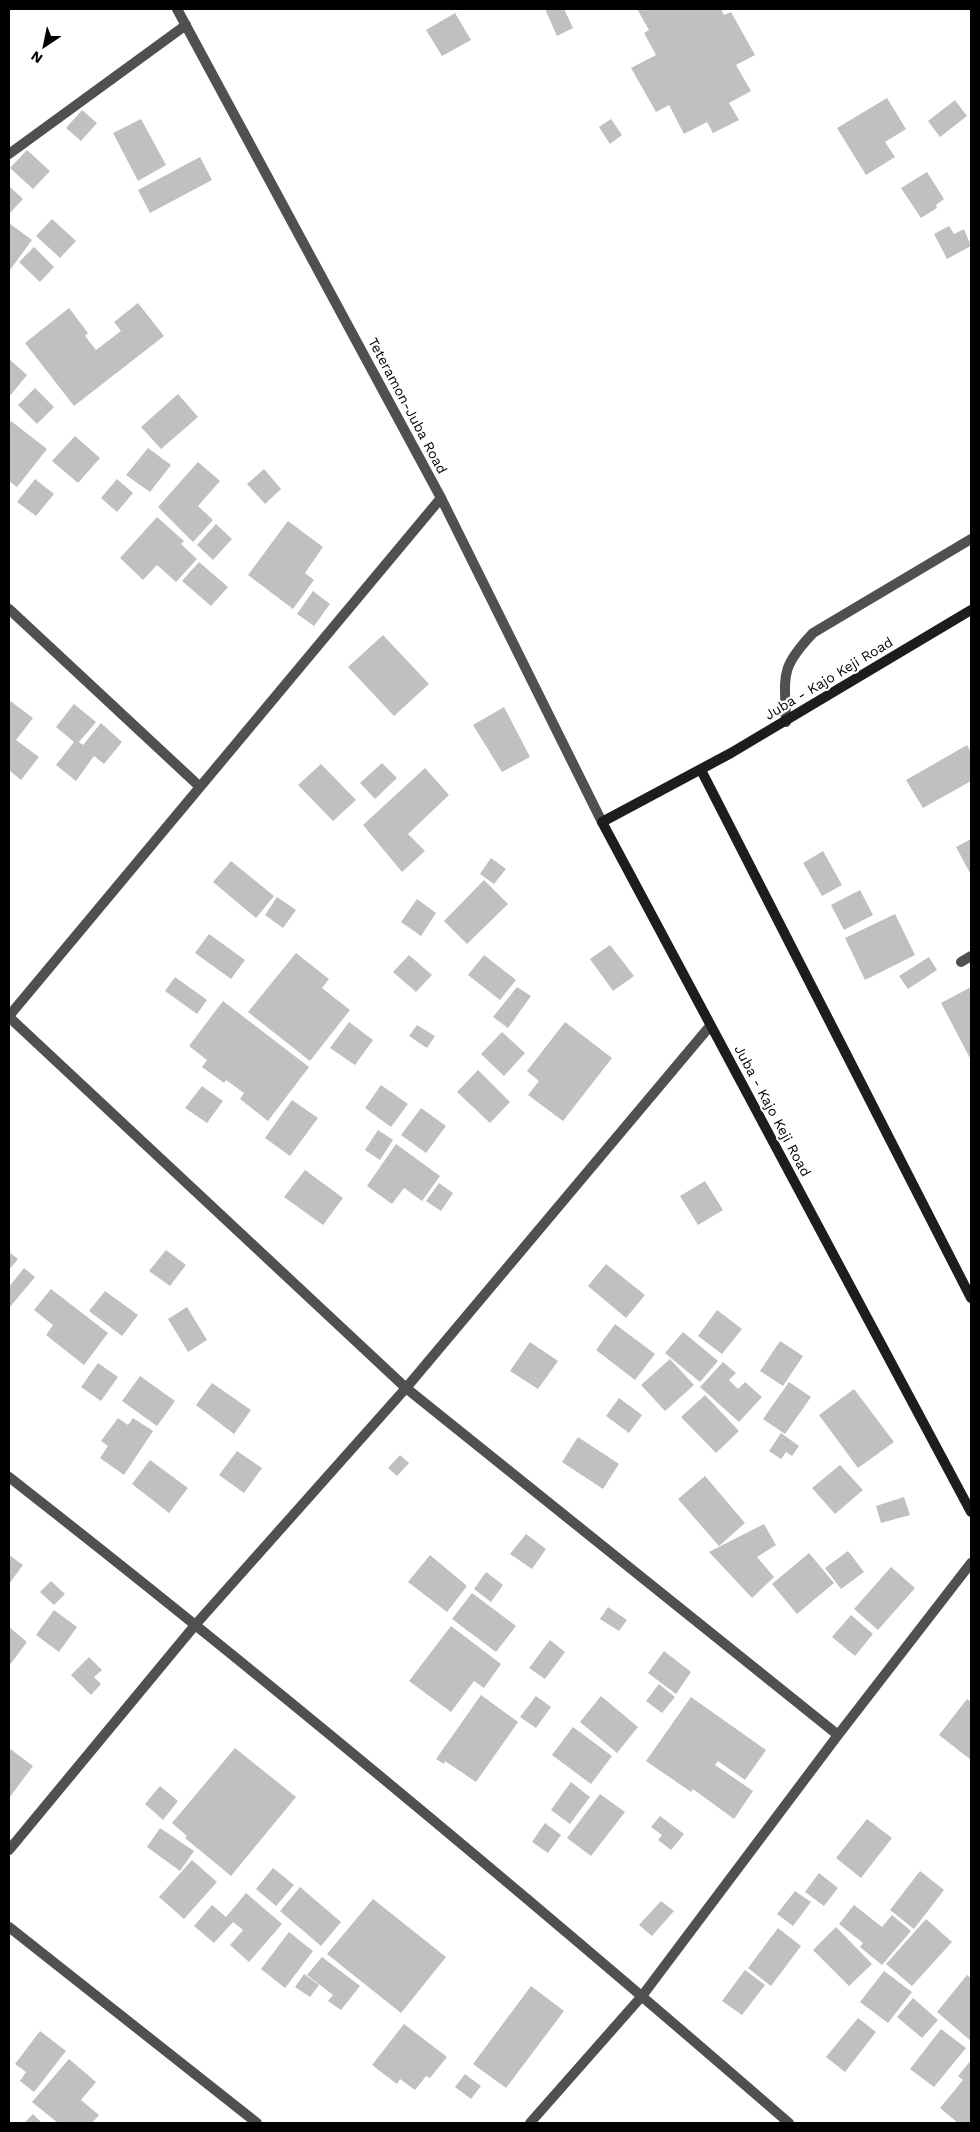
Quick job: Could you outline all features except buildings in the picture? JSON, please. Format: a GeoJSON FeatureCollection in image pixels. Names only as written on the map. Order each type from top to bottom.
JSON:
{"type":"FeatureCollection","features":[{"type":"Feature","properties":{"kind":"main road","name":"Juba - Kajo Keji Road"},"geometry":{"type":"LineString","coordinates":[[971,610],[786,722],[701,770],[602,822],[971,1512]]}},
{"type":"Feature","properties":{"kind":"main road"},"geometry":{"type":"LineString","coordinates":[[701,770],[971,1298]]}},
{"type":"Feature","properties":{"kind":"street","name":"Teteramon-Juba Road"},"geometry":{"type":"LineString","coordinates":[[178,9],[441,498],[602,822]]}},
{"type":"Feature","properties":{"kind":"street"},"geometry":{"type":"LineString","coordinates":[[9,154],[186,25]]}},
{"type":"Feature","properties":{"kind":"street"},"geometry":{"type":"LineString","coordinates":[[441,498],[199,786],[9,1017],[406,1388],[838,1735]]}},
{"type":"Feature","properties":{"kind":"street"},"geometry":{"type":"LineString","coordinates":[[786,722],[785,672],[792,655],[813,633],[971,539]]}},
{"type":"Feature","properties":{"kind":"street"},"geometry":{"type":"LineString","coordinates":[[9,609],[199,786]]}},
{"type":"Feature","properties":{"kind":"street"},"geometry":{"type":"LineString","coordinates":[[961,962],[971,956]]}},
{"type":"Feature","properties":{"kind":"street"},"geometry":{"type":"LineString","coordinates":[[9,1850],[196,1624],[406,1388],[710,1026]]}},
{"type":"Feature","properties":{"kind":"street"},"geometry":{"type":"LineString","coordinates":[[9,1477],[196,1624],[642,1996],[789,2123]]}},
{"type":"Feature","properties":{"kind":"street"},"geometry":{"type":"LineString","coordinates":[[530,2123],[642,1996],[838,1735],[971,1563]]}},
{"type":"Feature","properties":{"kind":"street"},"geometry":{"type":"LineString","coordinates":[[9,1927],[257,2123]]}}]}
